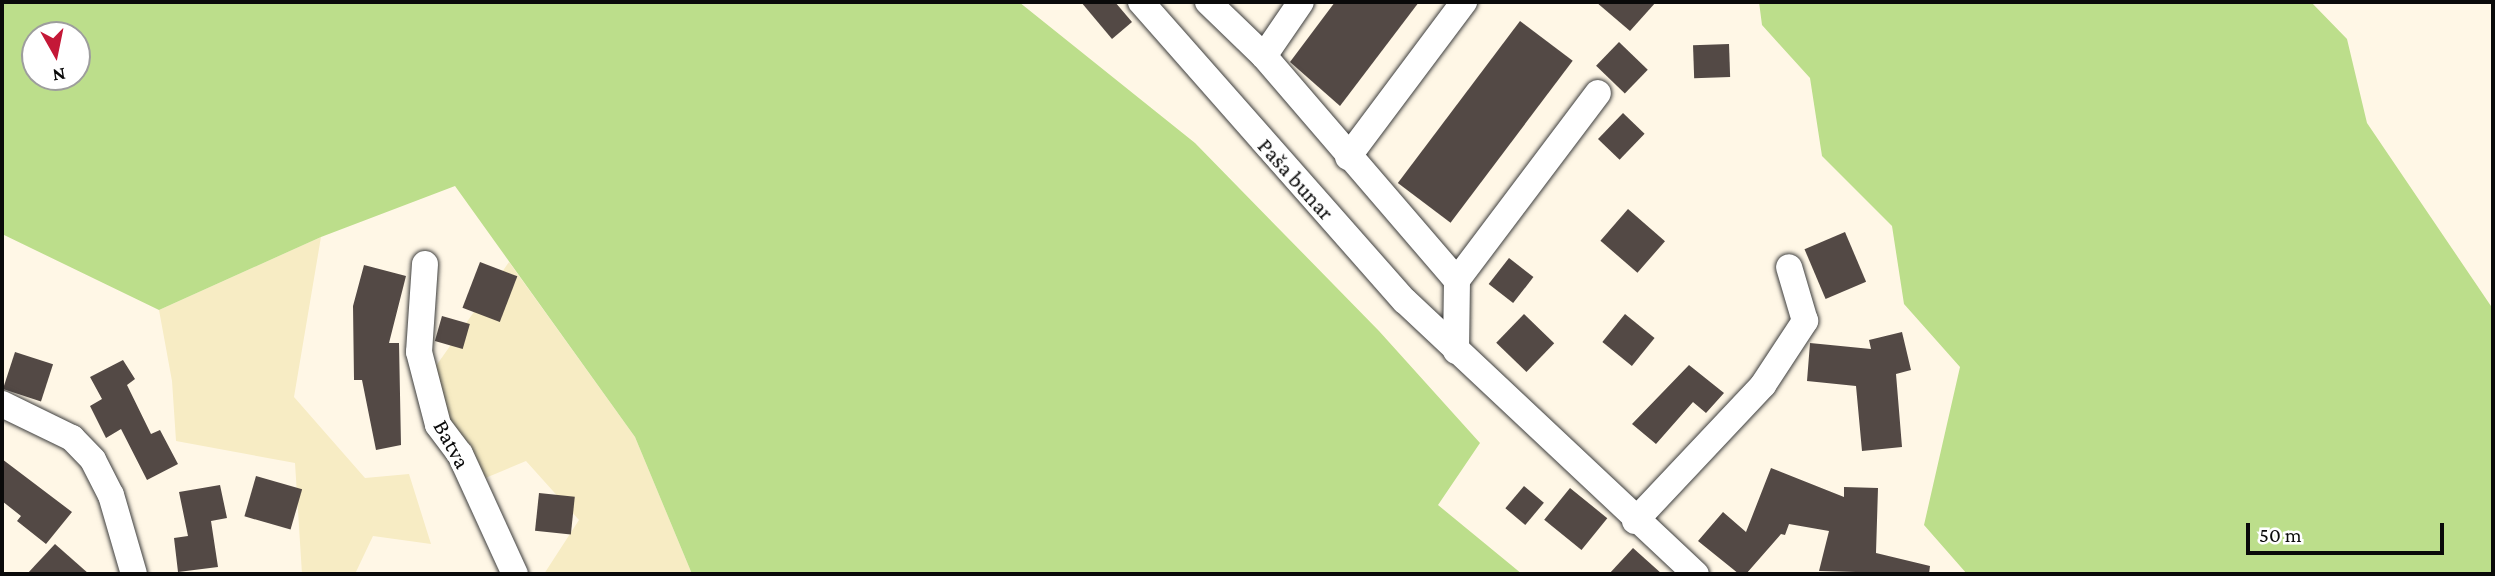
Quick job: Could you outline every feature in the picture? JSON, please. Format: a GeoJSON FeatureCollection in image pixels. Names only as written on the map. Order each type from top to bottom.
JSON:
{"type":"FeatureCollection","features":[{"type":"Feature","properties":{"kind":"street","name":"Paša bunar"},"geometry":{"type":"LineString","coordinates":[[1141,2],[1396,290],[1456,351],[1696,574]]}},
{"type":"Feature","properties":{"kind":"street"},"geometry":{"type":"LineString","coordinates":[[1208,2],[1264,55],[1348,157],[1457,280]]}},
{"type":"Feature","properties":{"kind":"street"},"geometry":{"type":"LineString","coordinates":[[1264,55],[1301,2]]}},
{"type":"Feature","properties":{"kind":"street"},"geometry":{"type":"LineString","coordinates":[[1348,157],[1464,2]]}},
{"type":"Feature","properties":{"kind":"street"},"geometry":{"type":"LineString","coordinates":[[1456,351],[1457,280],[1598,93]]}},
{"type":"Feature","properties":{"kind":"street","name":"Batva"},"geometry":{"type":"LineString","coordinates":[[425,264],[419,352],[438,425],[460,454],[515,574]]}},
{"type":"Feature","properties":{"kind":"street"},"geometry":{"type":"LineString","coordinates":[[1636,521],[1763,385],[1805,321],[1789,267]]}},
{"type":"Feature","properties":{"kind":"street"},"geometry":{"type":"LineString","coordinates":[[2,404],[72,438],[93,460],[111,495],[134,574]]}},
{"type":"Feature","properties":{"kind":"shaded area"},"geometry":{"type":"Polygon","coordinates":[[[321,237],[294,397],[365,478],[409,474],[431,544],[373,536],[355,574],[302,574],[295,463],[176,441],[172,381],[159,310],[321,237]]]}},
{"type":"Feature","properties":{"kind":"shaded area"},"geometry":{"type":"Polygon","coordinates":[[[509,262],[635,437],[692,574],[544,574],[579,520],[526,461],[464,487],[417,393],[509,262]]]}},
{"type":"Feature","properties":{"kind":"green space"},"geometry":{"type":"Polygon","coordinates":[[[2,2],[1019,2],[1195,143],[1379,331],[1480,443],[1438,505],[1522,574],[692,574],[635,437],[455,186],[321,237],[159,310],[2,234],[2,2]]]}},
{"type":"Feature","properties":{"kind":"green space"},"geometry":{"type":"Polygon","coordinates":[[[1759,2],[2311,2],[2347,39],[2367,123],[2493,309],[2493,574],[1967,574],[1924,525],[1960,367],[1904,304],[1892,226],[1822,156],[1810,78],[1762,25],[1759,2]]]}},
{"type":"Feature","properties":{"kind":"building"},"geometry":{"type":"Polygon","coordinates":[[[1081,2],[1115,2],[1132,22],[1112,39],[1081,2]]]}},
{"type":"Feature","properties":{"kind":"building"},"geometry":{"type":"Polygon","coordinates":[[[1335,2],[1419,2],[1340,106],[1290,62],[1335,2]]]}},
{"type":"Feature","properties":{"kind":"building"},"geometry":{"type":"Polygon","coordinates":[[[1596,2],[1656,2],[1630,31],[1596,2]]]}},
{"type":"Feature","properties":{"kind":"building"},"geometry":{"type":"Polygon","coordinates":[[[1520,21],[1573,61],[1451,223],[1398,183],[1520,21]]]}},
{"type":"Feature","properties":{"kind":"building"},"geometry":{"type":"Polygon","coordinates":[[[1619,42],[1648,70],[1625,94],[1596,66],[1619,42]]]}},
{"type":"Feature","properties":{"kind":"building"},"geometry":{"type":"Polygon","coordinates":[[[1729,44],[1730,77],[1694,78],[1693,45],[1729,44]]]}},
{"type":"Feature","properties":{"kind":"building"},"geometry":{"type":"Polygon","coordinates":[[[1623,113],[1645,134],[1620,160],[1598,139],[1623,113]]]}},
{"type":"Feature","properties":{"kind":"building"},"geometry":{"type":"Polygon","coordinates":[[[1628,209],[1665,241],[1637,273],[1600,241],[1628,209]]]}},
{"type":"Feature","properties":{"kind":"building"},"geometry":{"type":"Polygon","coordinates":[[[1845,232],[1866,282],[1826,299],[1804,249],[1845,232]]]}},
{"type":"Feature","properties":{"kind":"building"},"geometry":{"type":"Polygon","coordinates":[[[1509,258],[1533,277],[1513,303],[1489,284],[1509,258]]]}},
{"type":"Feature","properties":{"kind":"building"},"geometry":{"type":"Polygon","coordinates":[[[480,262],[517,276],[500,322],[462,308],[480,262]]]}},
{"type":"Feature","properties":{"kind":"building"},"geometry":{"type":"Polygon","coordinates":[[[364,265],[406,276],[389,343],[399,343],[401,445],[376,450],[362,380],[354,380],[353,306],[364,265]]]}},
{"type":"Feature","properties":{"kind":"building"},"geometry":{"type":"Polygon","coordinates":[[[1524,314],[1554,343],[1526,372],[1496,343],[1524,314]]]}},
{"type":"Feature","properties":{"kind":"building"},"geometry":{"type":"Polygon","coordinates":[[[1625,314],[1655,338],[1632,366],[1602,342],[1625,314]]]}},
{"type":"Feature","properties":{"kind":"building"},"geometry":{"type":"Polygon","coordinates":[[[442,316],[470,324],[463,349],[435,341],[442,316]]]}},
{"type":"Feature","properties":{"kind":"building"},"geometry":{"type":"Polygon","coordinates":[[[1902,332],[1911,370],[1896,374],[1902,447],[1862,451],[1856,386],[1807,381],[1810,343],[1871,349],[1869,340],[1902,332]]]}},
{"type":"Feature","properties":{"kind":"building"},"geometry":{"type":"Polygon","coordinates":[[[15,352],[53,364],[41,401],[3,389],[15,352]]]}},
{"type":"Feature","properties":{"kind":"building"},"geometry":{"type":"Polygon","coordinates":[[[123,360],[135,379],[127,385],[151,434],[160,430],[178,464],[147,480],[121,429],[106,438],[90,406],[102,399],[90,377],[123,360]]]}},
{"type":"Feature","properties":{"kind":"building"},"geometry":{"type":"Polygon","coordinates":[[[1689,365],[1724,393],[1706,413],[1693,402],[1656,444],[1632,424],[1689,365]]]}},
{"type":"Feature","properties":{"kind":"building"},"geometry":{"type":"Polygon","coordinates":[[[2,459],[72,512],[46,544],[17,521],[21,516],[2,501],[2,459]]]}},
{"type":"Feature","properties":{"kind":"building"},"geometry":{"type":"Polygon","coordinates":[[[1771,468],[1844,497],[1844,487],[1878,488],[1876,553],[1930,566],[1929,574],[1819,571],[1829,531],[1789,524],[1785,535],[1781,534],[1746,574],[1739,574],[1698,541],[1723,512],[1746,532],[1771,468]]]}},
{"type":"Feature","properties":{"kind":"building"},"geometry":{"type":"Polygon","coordinates":[[[256,476],[302,489],[291,530],[244,516],[256,476]]]}},
{"type":"Feature","properties":{"kind":"building"},"geometry":{"type":"Polygon","coordinates":[[[220,485],[227,518],[211,521],[218,567],[178,572],[174,538],[188,536],[179,492],[220,485]]]}},
{"type":"Feature","properties":{"kind":"building"},"geometry":{"type":"Polygon","coordinates":[[[1524,486],[1544,503],[1525,525],[1505,508],[1524,486]]]}},
{"type":"Feature","properties":{"kind":"building"},"geometry":{"type":"Polygon","coordinates":[[[1570,488],[1607,518],[1582,550],[1544,520],[1570,488]]]}},
{"type":"Feature","properties":{"kind":"building"},"geometry":{"type":"Polygon","coordinates":[[[539,493],[575,497],[571,535],[535,531],[539,493]]]}},
{"type":"Feature","properties":{"kind":"building"},"geometry":{"type":"Polygon","coordinates":[[[55,544],[89,574],[27,574],[55,544]]]}},
{"type":"Feature","properties":{"kind":"building"},"geometry":{"type":"Polygon","coordinates":[[[1633,548],[1662,574],[1609,574],[1633,548]]]}}]}
